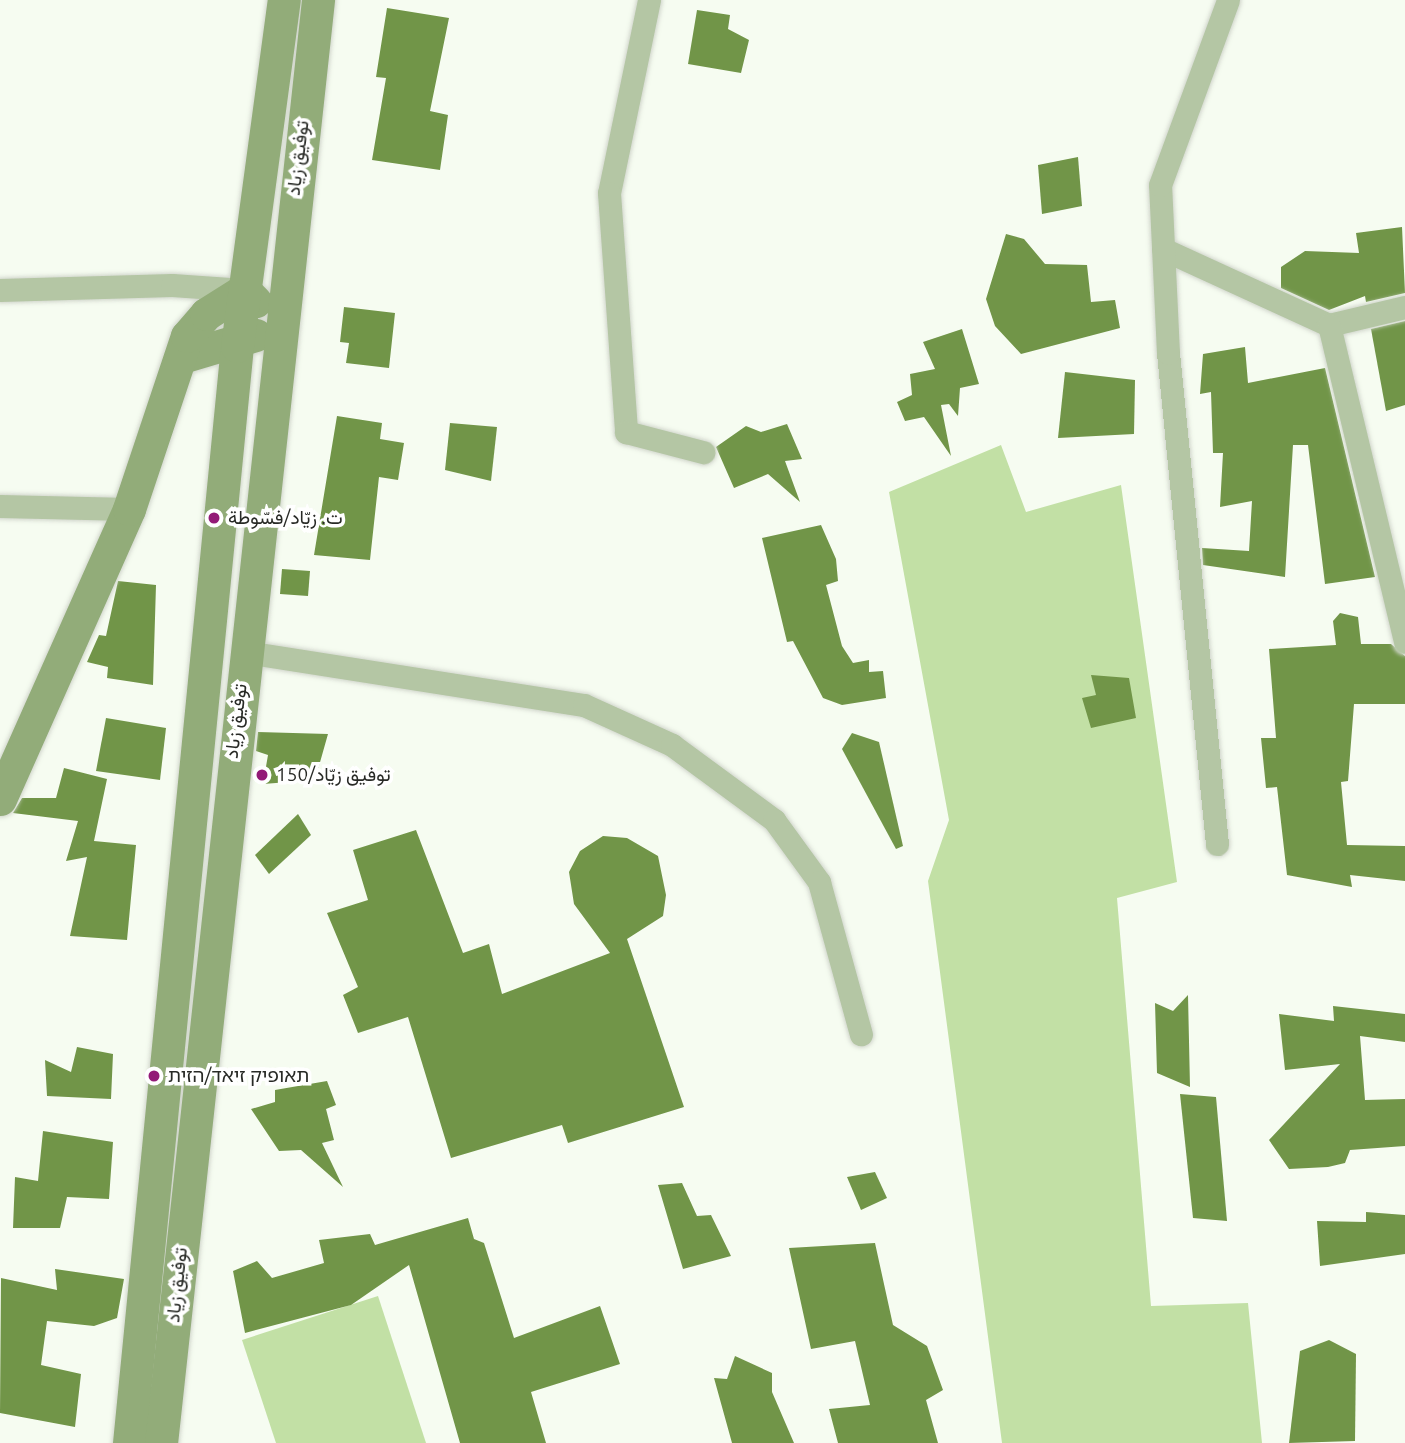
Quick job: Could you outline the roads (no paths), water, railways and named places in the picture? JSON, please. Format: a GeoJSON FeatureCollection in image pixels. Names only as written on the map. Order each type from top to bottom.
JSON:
{"type":"FeatureCollection","features":[{"type":"Feature","properties":{"kind":"main road","name":"توفيق زياد"},"geometry":{"type":"LineString","coordinates":[[129,1443],[237,346],[284,0]]}},
{"type":"Feature","properties":{"kind":"main road","name":"توفيق زياد"},"geometry":{"type":"LineString","coordinates":[[161,1443],[278,324],[318,0]]}},
{"type":"Feature","properties":{"kind":"main road"},"geometry":{"type":"LineString","coordinates":[[0,799],[129,509],[182,358],[187,336],[206,314],[244,290],[278,324],[237,346],[182,358]]}},
{"type":"Feature","properties":{"kind":"street"},"geometry":{"type":"LineString","coordinates":[[649,0],[609,193],[626,432],[703,452]]}},
{"type":"Feature","properties":{"kind":"street"},"geometry":{"type":"LineString","coordinates":[[1216,844],[1163,249],[1160,185],[1228,0]]}},
{"type":"Feature","properties":{"kind":"street"},"geometry":{"type":"LineString","coordinates":[[1163,249],[1329,325],[1405,307]]}},
{"type":"Feature","properties":{"kind":"street"},"geometry":{"type":"LineString","coordinates":[[0,290],[172,285],[244,290]]}},
{"type":"Feature","properties":{"kind":"street"},"geometry":{"type":"LineString","coordinates":[[1329,325],[1405,642]]}},
{"type":"Feature","properties":{"kind":"street"},"geometry":{"type":"LineString","coordinates":[[0,506],[129,509]]}},
{"type":"Feature","properties":{"kind":"street"},"geometry":{"type":"LineString","coordinates":[[245,652],[584,705],[672,745],[774,820],[818,882],[861,1034]]}},
{"type":"Feature","properties":{"kind":"place","name":"ت. زيّاد/فسّوطة"},"geometry":{"type":"Point","coordinates":[214,518]}},
{"type":"Feature","properties":{"kind":"place","name":"توفيق زيّاد/150"},"geometry":{"type":"Point","coordinates":[262,775]}},
{"type":"Feature","properties":{"kind":"place","name":"תאופיק זיאד/הזית"},"geometry":{"type":"Point","coordinates":[154,1076]}}]}
